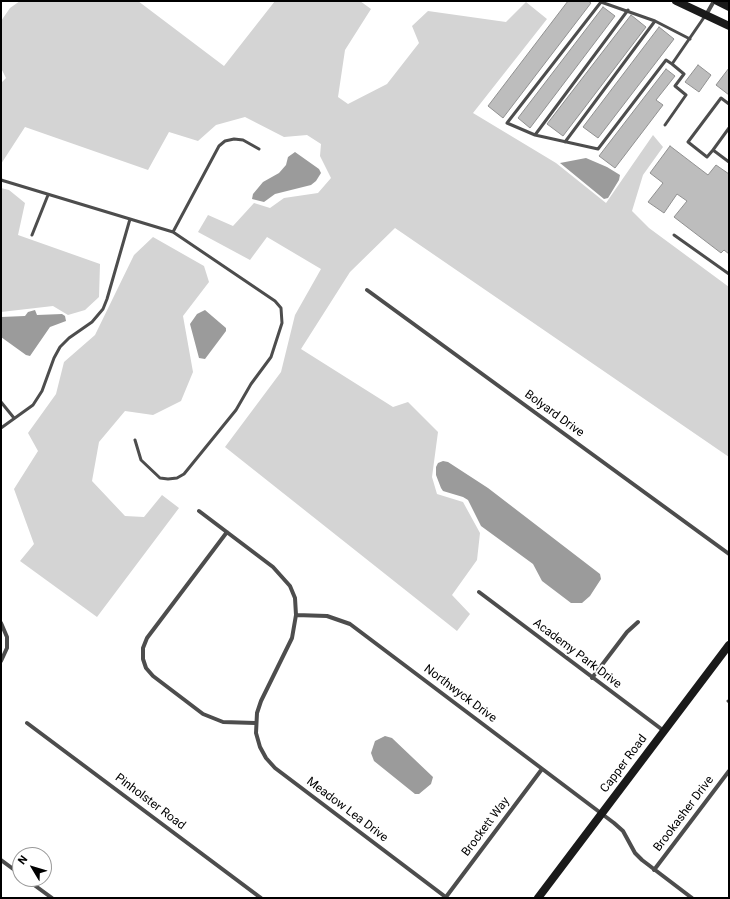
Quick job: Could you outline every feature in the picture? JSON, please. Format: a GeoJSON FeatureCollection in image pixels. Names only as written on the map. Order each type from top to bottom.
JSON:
{"type":"FeatureCollection","features":[{"type":"Feature","properties":{"kind":"street"},"geometry":{"type":"LineString","coordinates":[[676,1],[729,26]]}},
{"type":"Feature","properties":{"kind":"street"},"geometry":{"type":"LineString","coordinates":[[706,15],[716,1],[729,7]]}},
{"type":"Feature","properties":{"kind":"street","name":"Bolyard Drive"},"geometry":{"type":"LineString","coordinates":[[367,290],[729,554]]}},
{"type":"Feature","properties":{"kind":"street"},"geometry":{"type":"LineString","coordinates":[[198,511],[227,532],[282,575],[292,592],[296,615],[292,638],[261,701],[255,723],[223,722],[203,714],[153,676],[146,668],[143,659],[143,648],[147,638],[227,532]]}},
{"type":"Feature","properties":{"kind":"street","name":"Academy Park Drive"},"geometry":{"type":"LineString","coordinates":[[479,592],[664,731]]}},
{"type":"Feature","properties":{"kind":"street","name":"Northwyck Drive"},"geometry":{"type":"LineString","coordinates":[[296,615],[328,616],[350,624],[602,814],[623,831],[635,853],[654,870],[692,898]]}},
{"type":"Feature","properties":{"kind":"street"},"geometry":{"type":"LineString","coordinates":[[592,678],[627,632],[638,622]]}},
{"type":"Feature","properties":{"kind":"street"},"geometry":{"type":"LineString","coordinates":[[1,623],[7,637],[7,648],[1,661]]}},
{"type":"Feature","properties":{"kind":"street","name":"Capper Road"},"geometry":{"type":"LineString","coordinates":[[538,898],[729,645]]}},
{"type":"Feature","properties":{"kind":"street","name":"Pinholster Road"},"geometry":{"type":"LineString","coordinates":[[27,722],[261,898]]}},
{"type":"Feature","properties":{"kind":"street","name":"Meadow Lea Drive"},"geometry":{"type":"LineString","coordinates":[[255,723],[260,747],[275,768],[447,897]]}},
{"type":"Feature","properties":{"kind":"street","name":"Brockett Way"},"geometry":{"type":"LineString","coordinates":[[447,897],[542,769]]}},
{"type":"Feature","properties":{"kind":"street","name":"Brookasher Drive"},"geometry":{"type":"LineString","coordinates":[[654,870],[729,771]]}},
{"type":"Feature","properties":{"kind":"street"},"geometry":{"type":"LineString","coordinates":[[1,860],[12,868]]}},
{"type":"Feature","properties":{"kind":"street"},"geometry":{"type":"LineString","coordinates":[[37,887],[52,898]]}},
{"type":"Feature","properties":{"kind":"lane"},"geometry":{"type":"LineString","coordinates":[[665,125],[686,95],[675,86],[684,74],[666,60],[598,149],[535,135],[507,123],[601,2],[628,10],[655,21],[690,39]]}},
{"type":"Feature","properties":{"kind":"lane"},"geometry":{"type":"LineString","coordinates":[[535,135],[628,10]]}},
{"type":"Feature","properties":{"kind":"lane"},"geometry":{"type":"LineString","coordinates":[[672,64],[706,15]]}},
{"type":"Feature","properties":{"kind":"lane"},"geometry":{"type":"LineString","coordinates":[[564,142],[655,21]]}},
{"type":"Feature","properties":{"kind":"lane"},"geometry":{"type":"LineString","coordinates":[[729,104],[721,98],[688,142],[707,157],[729,128]]}},
{"type":"Feature","properties":{"kind":"lane"},"geometry":{"type":"LineString","coordinates":[[173,232],[219,146],[226,141],[234,139],[243,140],[259,149]]}},
{"type":"Feature","properties":{"kind":"lane"},"geometry":{"type":"LineString","coordinates":[[713,150],[729,162]]}},
{"type":"Feature","properties":{"kind":"lane"},"geometry":{"type":"LineString","coordinates":[[1,180],[173,232],[275,301],[281,308],[282,323],[271,357],[251,384],[236,410],[184,474],[177,478],[160,478],[141,460],[135,440]]}},
{"type":"Feature","properties":{"kind":"lane"},"geometry":{"type":"LineString","coordinates":[[32,235],[48,195]]}},
{"type":"Feature","properties":{"kind":"lane"},"geometry":{"type":"LineString","coordinates":[[1,428],[33,405],[38,398],[60,347],[69,338],[92,322],[103,309],[107,300],[130,219]]}},
{"type":"Feature","properties":{"kind":"lane"},"geometry":{"type":"LineString","coordinates":[[674,235],[729,274]]}},
{"type":"Feature","properties":{"kind":"lane"},"geometry":{"type":"LineString","coordinates":[[1,402],[14,418]]}},
{"type":"Feature","properties":{"kind":"shaded area"},"geometry":{"type":"Polygon","coordinates":[[[20,1],[138,1],[224,66],[275,1],[360,1],[371,9],[345,50],[338,97],[348,104],[387,84],[419,43],[412,26],[428,11],[506,22],[526,2],[547,19],[473,113],[556,163],[606,203],[653,135],[663,147],[643,175],[632,211],[649,228],[729,287],[729,457],[395,228],[350,272],[301,349],[393,407],[408,402],[438,432],[432,477],[437,494],[463,502],[480,533],[477,560],[452,595],[470,614],[457,631],[225,447],[281,372],[295,315],[321,269],[267,237],[250,260],[198,232],[208,215],[233,226],[254,203],[270,208],[284,198],[318,193],[331,178],[320,156],[321,144],[307,135],[284,137],[245,117],[216,125],[198,141],[169,132],[148,170],[25,127],[1,164],[1,83],[6,78],[1,68],[1,21],[10,8],[20,1]]]}},
{"type":"Feature","properties":{"kind":"shaded area"},"geometry":{"type":"Polygon","coordinates":[[[295,152],[319,169],[321,173],[316,181],[311,185],[275,194],[264,202],[252,199],[253,194],[263,182],[279,173],[286,165],[288,157],[295,152]]]}},
{"type":"Feature","properties":{"kind":"shaded area"},"geometry":{"type":"Polygon","coordinates":[[[586,158],[607,167],[620,175],[619,180],[608,198],[604,199],[560,163],[586,158]]]}},
{"type":"Feature","properties":{"kind":"shaded area"},"geometry":{"type":"Polygon","coordinates":[[[1,188],[9,190],[25,203],[18,235],[100,264],[99,297],[85,310],[68,315],[53,306],[1,312],[1,188]]]}},
{"type":"Feature","properties":{"kind":"shaded area"},"geometry":{"type":"Polygon","coordinates":[[[153,237],[204,266],[209,282],[183,316],[193,372],[181,401],[153,415],[125,411],[99,442],[92,481],[125,516],[144,517],[162,495],[179,508],[97,617],[20,561],[34,544],[14,489],[38,451],[28,433],[56,394],[64,362],[95,335],[134,255],[153,237]]]}},
{"type":"Feature","properties":{"kind":"shaded area"},"geometry":{"type":"Polygon","coordinates":[[[35,310],[37,315],[62,314],[65,316],[66,321],[50,327],[30,356],[26,355],[1,337],[1,317],[25,316],[28,312],[35,310]]]}},
{"type":"Feature","properties":{"kind":"shaded area"},"geometry":{"type":"Polygon","coordinates":[[[205,310],[226,328],[226,331],[205,359],[199,358],[190,324],[197,314],[205,310]]]}},
{"type":"Feature","properties":{"kind":"shaded area"},"geometry":{"type":"Polygon","coordinates":[[[443,461],[448,462],[488,488],[600,574],[601,579],[590,596],[582,603],[571,603],[542,581],[533,564],[481,526],[468,500],[443,491],[441,488],[436,475],[436,467],[438,463],[443,461]]]}},
{"type":"Feature","properties":{"kind":"shaded area"},"geometry":{"type":"Polygon","coordinates":[[[385,736],[392,738],[433,777],[431,784],[419,794],[415,794],[374,761],[371,753],[375,741],[385,736]]]}},
{"type":"Feature","properties":{"kind":"building"},"geometry":{"type":"Polygon","coordinates":[[[568,1],[588,1],[591,3],[503,118],[488,106],[568,1]]]}},
{"type":"Feature","properties":{"kind":"building"},"geometry":{"type":"Polygon","coordinates":[[[603,7],[615,16],[530,128],[518,118],[603,7]]]}},
{"type":"Feature","properties":{"kind":"building"},"geometry":{"type":"Polygon","coordinates":[[[631,15],[646,27],[563,136],[547,124],[631,15]]]}},
{"type":"Feature","properties":{"kind":"building"},"geometry":{"type":"Polygon","coordinates":[[[659,27],[674,39],[598,138],[583,127],[659,27]]]}},
{"type":"Feature","properties":{"kind":"building"},"geometry":{"type":"Polygon","coordinates":[[[698,65],[711,75],[699,92],[685,82],[698,65]]]}},
{"type":"Feature","properties":{"kind":"building"},"geometry":{"type":"Polygon","coordinates":[[[729,68],[729,95],[716,85],[729,68]]]}},
{"type":"Feature","properties":{"kind":"building"},"geometry":{"type":"Polygon","coordinates":[[[666,69],[675,76],[656,100],[663,105],[615,168],[599,156],[666,69]]]}},
{"type":"Feature","properties":{"kind":"building"},"geometry":{"type":"Polygon","coordinates":[[[670,146],[708,175],[716,165],[729,174],[729,254],[724,250],[721,253],[674,217],[687,201],[677,194],[664,213],[648,202],[663,183],[650,173],[670,146]]]}}]}
